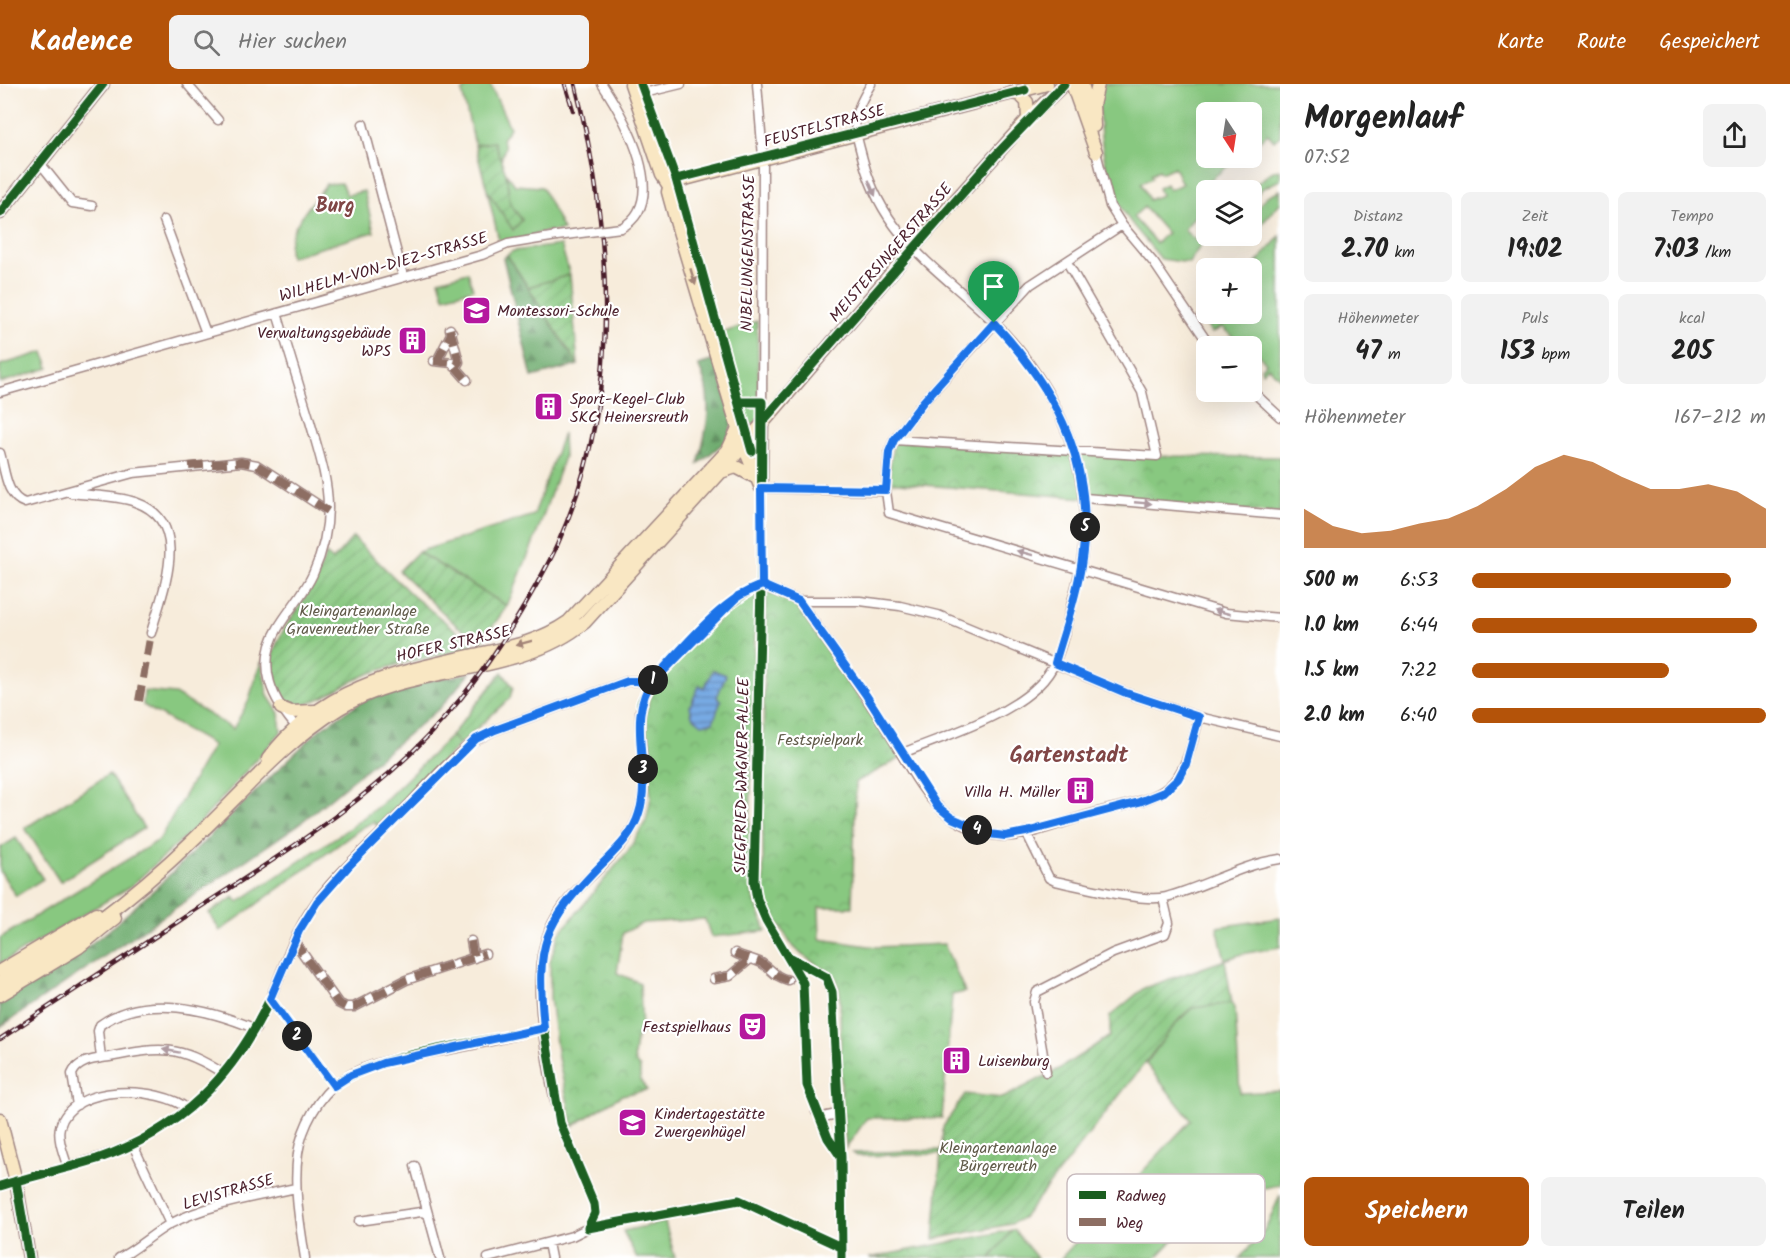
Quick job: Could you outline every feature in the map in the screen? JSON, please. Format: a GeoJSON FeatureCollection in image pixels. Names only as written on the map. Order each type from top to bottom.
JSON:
{"type":"FeatureCollection","features":[{"type":"Feature","properties":{"kind":"main road"},"geometry":{"type":"LineString","coordinates":[[0,213],[103,84]]}},
{"type":"Feature","properties":{"kind":"main road","name":"FEUSTELSTRASSE"},"geometry":{"type":"LineString","coordinates":[[671,186],[856,132],[1047,84]]}},
{"type":"Feature","properties":{"kind":"main road","name":"MEISTERSINGERSTRASSE"},"geometry":{"type":"LineString","coordinates":[[743,445],[912,249],[1028,119],[1064,84]]}},
{"type":"Feature","properties":{"kind":"main road"},"geometry":{"type":"LineString","coordinates":[[1072,84],[1096,152]]}},
{"type":"Feature","properties":{"kind":"main road"},"geometry":{"type":"LineString","coordinates":[[1082,84],[1094,126]]}},
{"type":"Feature","properties":{"kind":"main road"},"geometry":{"type":"LineString","coordinates":[[1096,152],[1093,105],[1098,84]]}},
{"type":"Feature","properties":{"kind":"main road"},"geometry":{"type":"LineString","coordinates":[[638,89],[662,175],[671,186],[743,445],[754,477],[761,488]]}},
{"type":"Feature","properties":{"kind":"main road"},"geometry":{"type":"LineString","coordinates":[[1012,93],[1025,99],[1029,107],[1028,119]]}},
{"type":"Feature","properties":{"kind":"main road"},"geometry":{"type":"LineString","coordinates":[[761,488],[762,422]]}},
{"type":"Feature","properties":{"kind":"main road","name":"HOFER STRASSE"},"geometry":{"type":"LineString","coordinates":[[0,983],[56,951],[139,890],[195,839],[319,710],[368,682],[406,670],[526,643],[556,631],[580,612],[728,450],[738,427]]}},
{"type":"Feature","properties":{"kind":"main road","name":"HOFER STRASSE"},"geometry":{"type":"LineString","coordinates":[[258,773],[278,746],[367,694],[403,681],[527,654],[571,634],[585,622],[743,445]]}},
{"type":"Feature","properties":{"kind":"main road"},"geometry":{"type":"LineString","coordinates":[[748,458],[753,462],[762,461]]}},
{"type":"Feature","properties":{"kind":"main road"},"geometry":{"type":"LineString","coordinates":[[721,472],[736,467],[754,477]]}},
{"type":"Feature","properties":{"kind":"main road"},"geometry":{"type":"LineString","coordinates":[[278,746],[285,729],[282,710],[301,713],[319,710]]}},
{"type":"Feature","properties":{"kind":"main road"},"geometry":{"type":"LineString","coordinates":[[0,971],[119,899],[139,890]]}},
{"type":"Feature","properties":{"kind":"main road"},"geometry":{"type":"LineString","coordinates":[[0,995],[79,947],[127,908],[139,890]]}},
{"type":"Feature","properties":{"kind":"main road"},"geometry":{"type":"LineString","coordinates":[[0,1119],[16,1181],[29,1258]]}},
{"type":"Feature","properties":{"kind":"street"},"geometry":{"type":"LineString","coordinates":[[187,84],[218,120]]}},
{"type":"Feature","properties":{"kind":"street","name":"WILHELM-VON-DIEZ-STRASSE"},"geometry":{"type":"LineString","coordinates":[[0,392],[482,255],[508,244],[621,228],[632,220],[641,206],[644,185],[642,170],[620,112],[602,84]]}},
{"type":"Feature","properties":{"kind":"street"},"geometry":{"type":"LineString","coordinates":[[638,89],[681,84]]}},
{"type":"Feature","properties":{"kind":"street","name":"NIBELUNGENSTRASSE"},"geometry":{"type":"LineString","coordinates":[[757,84],[763,158],[762,422]]}},
{"type":"Feature","properties":{"kind":"street"},"geometry":{"type":"LineString","coordinates":[[871,84],[855,110],[856,132],[868,178],[878,201],[912,249],[994,323],[1036,374],[1064,423],[1075,452],[1084,498],[1085,535],[1081,568],[1055,663],[1026,696],[1009,708],[903,753]]}},
{"type":"Feature","properties":{"kind":"street"},"geometry":{"type":"LineString","coordinates":[[363,124],[403,276]]}},
{"type":"Feature","properties":{"kind":"street"},"geometry":{"type":"LineString","coordinates":[[1096,152],[1110,206],[1122,225],[1154,263],[1203,336]]}},
{"type":"Feature","properties":{"kind":"street"},"geometry":{"type":"LineString","coordinates":[[40,163],[72,203],[92,206]]}},
{"type":"Feature","properties":{"kind":"street"},"geometry":{"type":"LineString","coordinates":[[164,220],[206,333]]}},
{"type":"Feature","properties":{"kind":"street"},"geometry":{"type":"LineString","coordinates":[[1122,225],[1030,285],[923,402],[894,440],[889,452],[887,508],[894,517],[1081,568],[1226,613],[1280,618]]}},
{"type":"Feature","properties":{"kind":"street"},"geometry":{"type":"LineString","coordinates":[[894,440],[1157,456],[1142,392],[1067,262]]}},
{"type":"Feature","properties":{"kind":"street"},"geometry":{"type":"LineString","coordinates":[[277,313],[321,460],[328,511],[322,551],[313,575],[268,647],[269,686],[282,710],[300,732]]}},
{"type":"Feature","properties":{"kind":"street"},"geometry":{"type":"LineString","coordinates":[[455,367],[459,362],[452,330],[436,361],[452,363],[455,367],[467,380]]}},
{"type":"Feature","properties":{"kind":"street"},"geometry":{"type":"LineString","coordinates":[[1262,400],[1280,417]]}},
{"type":"Feature","properties":{"kind":"street"},"geometry":{"type":"LineString","coordinates":[[0,453],[11,492],[21,502],[33,502],[133,473],[241,462],[257,465],[328,511]]}},
{"type":"Feature","properties":{"kind":"street"},"geometry":{"type":"LineString","coordinates":[[761,488],[886,490]]}},
{"type":"Feature","properties":{"kind":"street","name":"SIEGFRIED-WAGNER-ALLEE"},"geometry":{"type":"LineString","coordinates":[[761,488],[762,585],[754,881],[757,899],[766,920],[791,958],[803,983],[807,1085],[828,1138],[841,1157]]}},
{"type":"Feature","properties":{"kind":"street"},"geometry":{"type":"LineString","coordinates":[[67,493],[135,502],[153,512],[165,526],[171,544],[170,562],[151,633]]}},
{"type":"Feature","properties":{"kind":"street"},"geometry":{"type":"LineString","coordinates":[[1084,498],[1280,515]]}},
{"type":"Feature","properties":{"kind":"street"},"geometry":{"type":"LineString","coordinates":[[588,1228],[595,1213],[594,1204],[560,1124],[544,1028],[539,979],[545,946],[553,922],[566,902],[624,842],[639,814],[643,788],[641,704],[649,686],[738,596],[762,585],[799,601],[827,599],[900,606],[949,619],[1126,693],[1199,717],[1280,736]]}},
{"type":"Feature","properties":{"kind":"street"},"geometry":{"type":"LineString","coordinates":[[799,601],[866,695],[933,801],[952,818],[998,836],[1026,832],[1139,802],[1164,792],[1178,779],[1186,764],[1199,717]]}},
{"type":"Feature","properties":{"kind":"street"},"geometry":{"type":"LineString","coordinates":[[0,1186],[68,1168],[133,1145],[188,1109],[225,1074],[256,1029],[294,941],[310,911],[326,890],[476,739],[628,681],[638,681],[649,686]]}},
{"type":"Feature","properties":{"kind":"street"},"geometry":{"type":"LineString","coordinates":[[1026,832],[1044,871],[1055,881],[1136,896],[1163,898],[1255,863],[1280,859]]}},
{"type":"Feature","properties":{"kind":"street"},"geometry":{"type":"LineString","coordinates":[[1046,1072],[1034,1002],[1037,992],[1113,953],[1165,934],[1169,923],[1163,898]]}},
{"type":"Feature","properties":{"kind":"street"},"geometry":{"type":"LineString","coordinates":[[294,941],[338,1003],[346,1008],[354,1007],[406,980],[485,954]]}},
{"type":"Feature","properties":{"kind":"street"},"geometry":{"type":"LineString","coordinates":[[471,942],[474,958]]}},
{"type":"Feature","properties":{"kind":"street"},"geometry":{"type":"LineString","coordinates":[[735,953],[764,964],[773,975],[788,980]]}},
{"type":"Feature","properties":{"kind":"street"},"geometry":{"type":"LineString","coordinates":[[791,958],[826,977],[831,986],[841,1157],[842,1258]]}},
{"type":"Feature","properties":{"kind":"street"},"geometry":{"type":"LineString","coordinates":[[714,979],[730,976],[749,960]]}},
{"type":"Feature","properties":{"kind":"street"},"geometry":{"type":"LineString","coordinates":[[728,963],[730,976]]}},
{"type":"Feature","properties":{"kind":"street"},"geometry":{"type":"LineString","coordinates":[[270,999],[334,1086]]}},
{"type":"Feature","properties":{"kind":"street"},"geometry":{"type":"LineString","coordinates":[[100,1058],[98,1031],[100,1025],[135,1011],[188,1009],[222,1016],[256,1029]]}},
{"type":"Feature","properties":{"kind":"street"},"geometry":{"type":"LineString","coordinates":[[305,1258],[296,1188],[298,1153],[303,1133],[312,1114],[334,1086],[351,1075],[383,1063],[544,1028]]}},
{"type":"Feature","properties":{"kind":"street"},"geometry":{"type":"LineString","coordinates":[[77,1105],[71,1083],[74,1070],[83,1063],[100,1058],[145,1049],[166,1049],[196,1057],[225,1074]]}},
{"type":"Feature","properties":{"kind":"street"},"geometry":{"type":"LineString","coordinates":[[68,1168],[60,1129],[64,1118],[77,1105],[106,1096],[140,1091],[166,1097],[188,1109]]}},
{"type":"Feature","properties":{"kind":"street"},"geometry":{"type":"LineString","coordinates":[[816,1112],[823,1117],[837,1114]]}},
{"type":"Feature","properties":{"kind":"street","name":"LEVISTRASSE"},"geometry":{"type":"LineString","coordinates":[[133,1145],[170,1224]]}},
{"type":"Feature","properties":{"kind":"street"},"geometry":{"type":"LineString","coordinates":[[415,1166],[440,1258]]}},
{"type":"Feature","properties":{"kind":"street","name":"LEVISTRASSE"},"geometry":{"type":"LineString","coordinates":[[121,1258],[170,1224],[212,1208],[296,1188]]}},
{"type":"Feature","properties":{"kind":"street"},"geometry":{"type":"LineString","coordinates":[[488,1258],[548,1243],[581,1233],[588,1228],[730,1200],[754,1206],[842,1247]]}},
{"type":"Feature","properties":{"kind":"street"},"geometry":{"type":"LineString","coordinates":[[359,1221],[421,1212],[428,1214]]}},
{"type":"Feature","properties":{"kind":"street"},"geometry":{"type":"LineString","coordinates":[[548,1243],[550,1258]]}},
{"type":"Feature","properties":{"kind":"green space"},"geometry":{"type":"Polygon","coordinates":[[[470,84],[490,84],[510,128],[502,139],[505,147],[501,160],[493,142],[475,145],[462,92],[470,84]]]}},
{"type":"Feature","properties":{"kind":"green space"},"geometry":{"type":"Polygon","coordinates":[[[1101,84],[1280,84],[1280,136],[1274,141],[1268,134],[1262,139],[1262,102],[1196,102],[1196,168],[1225,168],[1210,180],[1196,180],[1196,215],[1184,230],[1196,241],[1196,246],[1200,246],[1189,263],[1161,259],[1123,211],[1113,191],[1105,161],[1099,112],[1101,84]],[[1174,167],[1161,173],[1159,170],[1151,174],[1152,178],[1141,183],[1149,200],[1161,195],[1158,188],[1166,184],[1169,190],[1182,184],[1174,167]],[[1144,207],[1133,217],[1156,243],[1167,233],[1144,207]]]}},
{"type":"Feature","properties":{"kind":"green space"},"geometry":{"type":"Polygon","coordinates":[[[494,142],[506,173],[510,204],[522,220],[513,230],[487,190],[475,145],[494,142]]]}},
{"type":"Feature","properties":{"kind":"green space"},"geometry":{"type":"Polygon","coordinates":[[[1280,170],[1280,180],[1262,189],[1261,180],[1273,171],[1280,170]]]}},
{"type":"Feature","properties":{"kind":"green space"},"geometry":{"type":"Polygon","coordinates":[[[506,173],[515,185],[542,187],[563,230],[543,232],[500,245],[487,190],[513,229],[522,220],[510,204],[506,173]]]}},
{"type":"Feature","properties":{"kind":"green space"},"geometry":{"type":"Polygon","coordinates":[[[341,183],[347,195],[364,191],[374,232],[290,257],[291,238],[300,218],[326,184],[341,183]]]}},
{"type":"Feature","properties":{"kind":"green space"},"geometry":{"type":"Polygon","coordinates":[[[1280,190],[1280,203],[1262,224],[1262,202],[1267,196],[1280,190]]]}},
{"type":"Feature","properties":{"kind":"green space"},"geometry":{"type":"Polygon","coordinates":[[[1280,236],[1280,378],[1268,367],[1262,372],[1262,367],[1266,363],[1262,358],[1262,336],[1231,336],[1222,327],[1212,333],[1205,324],[1262,324],[1261,258],[1280,236]]]}},
{"type":"Feature","properties":{"kind":"green space"},"geometry":{"type":"Polygon","coordinates":[[[561,245],[570,275],[528,287],[507,255],[513,251],[561,245]]]}},
{"type":"Feature","properties":{"kind":"green space"},"geometry":{"type":"Polygon","coordinates":[[[507,255],[578,365],[532,377],[503,258],[507,255]]]}},
{"type":"Feature","properties":{"kind":"green space"},"geometry":{"type":"Polygon","coordinates":[[[468,272],[473,289],[444,297],[439,280],[468,272]]]}},
{"type":"Feature","properties":{"kind":"green space"},"geometry":{"type":"Polygon","coordinates":[[[570,275],[578,365],[528,287],[570,275]]]}},
{"type":"Feature","properties":{"kind":"green space"},"geometry":{"type":"Polygon","coordinates":[[[757,321],[760,423],[747,425],[722,333],[757,321]]]}},
{"type":"Feature","properties":{"kind":"green space"},"geometry":{"type":"Polygon","coordinates":[[[44,352],[49,368],[0,383],[0,365],[44,352]]]}},
{"type":"Feature","properties":{"kind":"green space"},"geometry":{"type":"Polygon","coordinates":[[[715,360],[733,421],[727,440],[698,464],[704,439],[708,402],[698,365],[715,360]]]}},
{"type":"Feature","properties":{"kind":"green space"},"geometry":{"type":"Polygon","coordinates":[[[563,433],[564,457],[534,541],[507,606],[418,552],[534,515],[563,433]]]}},
{"type":"Feature","properties":{"kind":"green space"},"geometry":{"type":"Polygon","coordinates":[[[894,440],[1157,456],[1280,457],[1280,514],[887,482],[894,440]]]}},
{"type":"Feature","properties":{"kind":"green space","name":"Kleingartenanlage Gravenreuther Straße"},"geometry":{"type":"Polygon","coordinates":[[[353,537],[413,596],[474,645],[469,649],[379,670],[311,703],[291,707],[279,693],[272,678],[271,664],[274,650],[312,586],[326,554],[333,560],[353,537]]]}},
{"type":"Feature","properties":{"kind":"green space","name":"Kleingartenanlage Gravenreuther Straße"},"geometry":{"type":"Polygon","coordinates":[[[418,552],[507,606],[481,643],[457,626],[399,571],[418,552]]]}},
{"type":"Feature","properties":{"kind":"green space","name":"Festspielpark"},"geometry":{"type":"Polygon","coordinates":[[[766,591],[792,600],[901,758],[856,782],[852,907],[819,907],[820,939],[876,947],[944,944],[965,992],[952,995],[942,1118],[867,1118],[846,1148],[841,1093],[840,994],[836,977],[802,955],[791,944],[764,900],[762,801],[766,591]]]}},
{"type":"Feature","properties":{"kind":"green space","name":"Festspielpark"},"geometry":{"type":"Polygon","coordinates":[[[756,594],[749,864],[752,893],[766,931],[711,937],[705,919],[643,923],[623,933],[617,973],[640,983],[642,1033],[636,1038],[634,1058],[640,1068],[640,1080],[647,1090],[622,1095],[573,1126],[558,1058],[550,998],[550,961],[559,934],[628,851],[646,821],[651,797],[643,724],[658,680],[692,644],[740,600],[756,594]]]}},
{"type":"Feature","properties":{"kind":"green space"},"geometry":{"type":"Polygon","coordinates":[[[261,662],[268,696],[279,713],[281,732],[199,824],[130,887],[0,964],[0,938],[159,840],[213,745],[143,705],[144,691],[175,694],[233,729],[248,702],[261,662]]]}},
{"type":"Feature","properties":{"kind":"green space"},"geometry":{"type":"Polygon","coordinates":[[[502,672],[513,687],[510,698],[460,744],[451,736],[502,672]]]}},
{"type":"Feature","properties":{"kind":"green space"},"geometry":{"type":"Polygon","coordinates":[[[470,673],[440,708],[298,825],[0,1027],[0,1002],[57,969],[108,931],[158,886],[320,729],[359,703],[407,685],[470,673]]]}},
{"type":"Feature","properties":{"kind":"green space"},"geometry":{"type":"Polygon","coordinates":[[[451,736],[460,744],[377,826],[374,822],[363,827],[220,931],[209,913],[234,897],[238,902],[351,827],[381,804],[451,736]]]}},
{"type":"Feature","properties":{"kind":"green space"},"geometry":{"type":"Polygon","coordinates":[[[109,774],[144,828],[60,882],[25,828],[109,774]]]}},
{"type":"Feature","properties":{"kind":"green space"},"geometry":{"type":"Polygon","coordinates":[[[16,838],[43,879],[16,896],[0,871],[0,848],[16,838]]]}},
{"type":"Feature","properties":{"kind":"green space"},"geometry":{"type":"Polygon","coordinates":[[[1280,918],[1280,947],[1242,954],[1225,960],[1217,927],[1280,918]]]}},
{"type":"Feature","properties":{"kind":"green space","name":"Kleingartenanlage Bürgerreuth"},"geometry":{"type":"Polygon","coordinates":[[[1225,960],[1232,1003],[1192,1008],[1181,1017],[1023,1218],[1011,1224],[934,1239],[943,1127],[965,1094],[1003,1098],[1059,1069],[1110,1036],[1110,1016],[1144,988],[1225,960]]]}},
{"type":"Feature","properties":{"kind":"green space"},"geometry":{"type":"Polygon","coordinates":[[[1232,1003],[1235,1008],[1240,1093],[1280,1091],[1280,1185],[1265,1188],[1265,1174],[1140,1174],[1191,1120],[1146,1064],[1172,1027],[1192,1008],[1232,1003]]]}},
{"type":"Feature","properties":{"kind":"green space"},"geometry":{"type":"Polygon","coordinates":[[[940,1150],[940,1154],[857,1156],[853,1153],[940,1150]]]}},
{"type":"Feature","properties":{"kind":"green space"},"geometry":{"type":"Polygon","coordinates":[[[1280,1195],[1280,1258],[1240,1258],[1253,1243],[1265,1243],[1266,1228],[1280,1195]]]}},
{"type":"Feature","properties":{"kind":"green space"},"geometry":{"type":"Polygon","coordinates":[[[665,1222],[675,1258],[637,1258],[623,1231],[665,1222]]]}},
{"type":"Feature","properties":{"kind":"green space"},"geometry":{"type":"Polygon","coordinates":[[[1012,1230],[991,1258],[869,1258],[1012,1230]]]}},
{"type":"Feature","properties":{"kind":"green space"},"geometry":{"type":"Polygon","coordinates":[[[1014,1230],[1037,1258],[991,1258],[1014,1230]]]}},
{"type":"Feature","properties":{"kind":"green space"},"geometry":{"type":"Polygon","coordinates":[[[1075,1243],[1170,1243],[1156,1258],[1061,1258],[1075,1243]]]}},
{"type":"Feature","properties":{"kind":"water"},"geometry":{"type":"Polygon","coordinates":[[[713,670],[726,675],[717,697],[721,701],[713,722],[702,724],[692,716],[690,706],[699,686],[704,688],[713,670]]]}},
{"type":"Feature","properties":{"kind":"railway"},"geometry":{"type":"LineString","coordinates":[[565,84],[573,110]]}},
{"type":"Feature","properties":{"kind":"railway"},"geometry":{"type":"LineString","coordinates":[[0,1039],[284,853],[373,787],[437,726],[474,681],[508,633],[554,552],[579,488],[593,431],[602,374],[605,316],[598,199],[575,84]]}},
{"type":"Feature","properties":{"kind":"marked path"},"geometry":{"type":"LineString","coordinates":[[450,329],[459,362],[455,367]]}},
{"type":"Feature","properties":{"kind":"marked path"},"geometry":{"type":"LineString","coordinates":[[437,361],[452,332]]}},
{"type":"Feature","properties":{"kind":"marked path"},"geometry":{"type":"LineString","coordinates":[[434,361],[452,363],[467,380]]}},
{"type":"Feature","properties":{"kind":"marked path"},"geometry":{"type":"LineString","coordinates":[[189,466],[241,462],[257,465],[328,511]]}},
{"type":"Feature","properties":{"kind":"marked path"},"geometry":{"type":"LineString","coordinates":[[139,701],[151,633]]}},
{"type":"Feature","properties":{"kind":"marked path"},"geometry":{"type":"LineString","coordinates":[[294,941],[338,1003],[346,1007],[354,1007],[406,980],[485,954]]}},
{"type":"Feature","properties":{"kind":"marked path"},"geometry":{"type":"LineString","coordinates":[[471,941],[474,958]]}},
{"type":"Feature","properties":{"kind":"marked path"},"geometry":{"type":"LineString","coordinates":[[735,953],[761,963],[776,975],[788,980]]}},
{"type":"Feature","properties":{"kind":"marked path"},"geometry":{"type":"LineString","coordinates":[[714,979],[730,976],[749,960]]}},
{"type":"Feature","properties":{"kind":"cycle path"},"geometry":{"type":"LineString","coordinates":[[0,213],[103,84]]}},
{"type":"Feature","properties":{"kind":"cycle path"},"geometry":{"type":"LineString","coordinates":[[641,84],[676,179],[752,451]]}},
{"type":"Feature","properties":{"kind":"cycle path"},"geometry":{"type":"LineString","coordinates":[[762,422],[995,156],[1064,84]]}},
{"type":"Feature","properties":{"kind":"cycle path"},"geometry":{"type":"LineString","coordinates":[[676,179],[1025,90]]}},
{"type":"Feature","properties":{"kind":"cycle path"},"geometry":{"type":"LineString","coordinates":[[739,402],[762,402],[761,585],[754,881],[757,899],[766,920],[803,983],[807,1085],[828,1138],[841,1157]]}},
{"type":"Feature","properties":{"kind":"cycle path"},"geometry":{"type":"LineString","coordinates":[[641,704],[659,674],[693,637],[731,604],[761,585]]}},
{"type":"Feature","properties":{"kind":"cycle path"},"geometry":{"type":"LineString","coordinates":[[791,958],[826,977],[832,992],[841,1157],[842,1258]]}},
{"type":"Feature","properties":{"kind":"cycle path"},"geometry":{"type":"LineString","coordinates":[[0,1186],[97,1159],[127,1147],[178,1117],[221,1077],[239,1053],[270,999],[334,1086],[353,1074],[405,1057],[544,1028],[560,1123],[594,1204],[595,1213],[588,1228]]}},
{"type":"Feature","properties":{"kind":"cycle path"},"geometry":{"type":"LineString","coordinates":[[16,1181],[29,1258]]}},
{"type":"Feature","properties":{"kind":"cycle path"},"geometry":{"type":"LineString","coordinates":[[588,1228],[739,1200],[841,1247]]}},
{"type":"Feature","properties":{"kind":"place","name":"Montessori-Schule"},"geometry":{"type":"Point","coordinates":[476,310]}},
{"type":"Feature","properties":{"kind":"place","name":"Verwaltungsgebäude WPS"},"geometry":{"type":"Point","coordinates":[412,341]}},
{"type":"Feature","properties":{"kind":"place","name":"Sport-Kegel-Club SKC Heinersreuth"},"geometry":{"type":"Point","coordinates":[549,407]}},
{"type":"Feature","properties":{"kind":"place","name":"Villa H. Müller"},"geometry":{"type":"Point","coordinates":[1081,791]}},
{"type":"Feature","properties":{"kind":"place","name":"Festspielhaus"},"geometry":{"type":"Point","coordinates":[752,1026]}},
{"type":"Feature","properties":{"kind":"place","name":"Luisenburg"},"geometry":{"type":"Point","coordinates":[957,1060]}},
{"type":"Feature","properties":{"kind":"place","name":"Kindertagestätte Zwergenhügel"},"geometry":{"type":"Point","coordinates":[633,1122]}},
{"type":"Feature","properties":{"kind":"district","name":"Burg"},"geometry":{"type":"Point","coordinates":[335,205]}},
{"type":"Feature","properties":{"kind":"district","name":"Gartenstadt"},"geometry":{"type":"Point","coordinates":[1069,754]}},
{"type":"Feature","properties":{"kind":"route"},"geometry":{"type":"LineString","coordinates":[[994,323],[923,402],[894,440],[889,452],[886,490],[761,488],[762,585],[738,596],[704,628],[658,674],[649,686],[638,681],[628,681],[476,739],[326,890],[310,911],[299,931],[270,999],[334,1086],[342,1079],[383,1063],[507,1038],[544,1028],[539,979],[545,946],[553,922],[566,902],[624,842],[639,814],[643,788],[641,704],[646,689],[649,686],[654,679],[658,674],[668,665],[704,628],[738,596],[750,589],[762,585],[799,601],[866,695],[933,801],[944,813],[966,825],[998,836],[1013,835],[1152,798],[1164,792],[1178,779],[1192,748],[1199,717],[1126,693],[1055,663],[1081,568],[1085,535],[1084,498],[1075,452],[1064,423],[1036,374],[1018,349],[994,323]]}}]}
